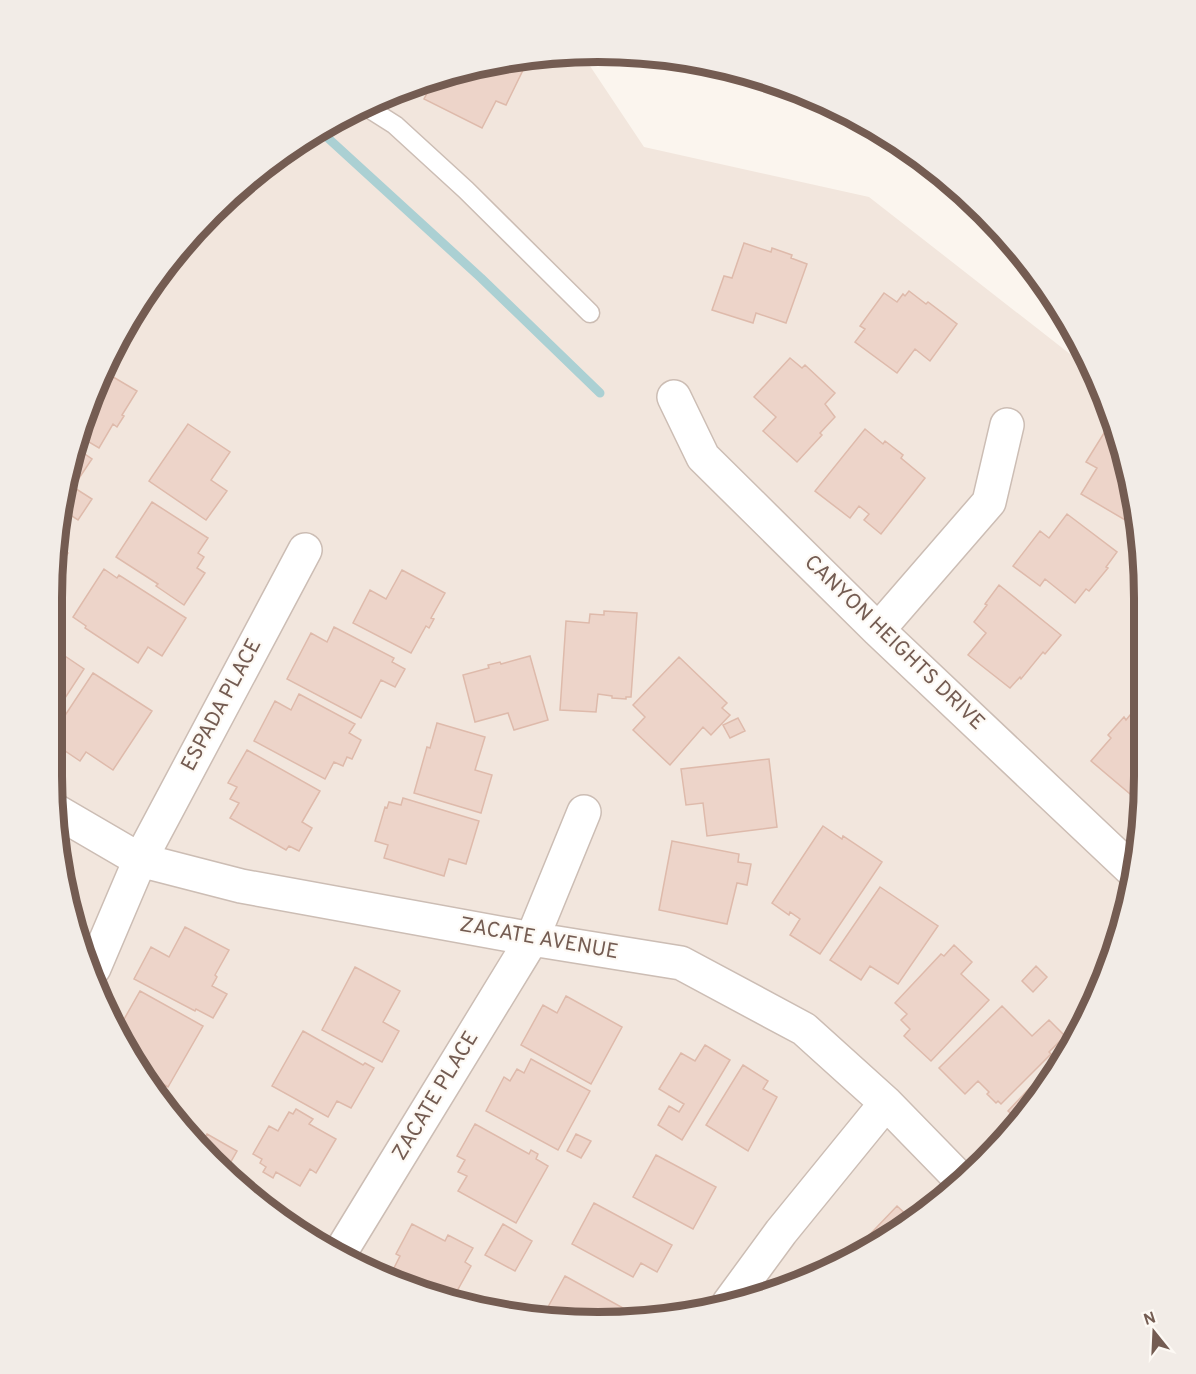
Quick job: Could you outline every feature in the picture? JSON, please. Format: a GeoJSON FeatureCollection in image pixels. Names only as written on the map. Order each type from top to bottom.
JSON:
{"type":"FeatureCollection","features":[{"type":"Feature","properties":{"kind":"street","name":"CANYON HEIGHTS DRIVE"},"geometry":{"type":"LineString","coordinates":[[674,397],[703,457],[878,630],[1127,864]]}},
{"type":"Feature","properties":{"kind":"street"},"geometry":{"type":"LineString","coordinates":[[878,630],[989,502],[1007,425]]}},
{"type":"Feature","properties":{"kind":"street","name":"ESPADA PLACE"},"geometry":{"type":"LineString","coordinates":[[96,964],[140,860],[305,549]]}},
{"type":"Feature","properties":{"kind":"street","name":"ZACATE PLACE"},"geometry":{"type":"LineString","coordinates":[[343,1248],[532,939],[584,812]]}},
{"type":"Feature","properties":{"kind":"street","name":"ZACATE AVENUE"},"geometry":{"type":"LineString","coordinates":[[63,815],[140,860],[241,886],[532,939],[681,963],[804,1029],[886,1102],[956,1175]]}},
{"type":"Feature","properties":{"kind":"street"},"geometry":{"type":"LineString","coordinates":[[735,1294],[781,1232],[886,1102]]}},
{"type":"Feature","properties":{"kind":"lane"},"geometry":{"type":"LineString","coordinates":[[373,111],[395,125],[466,190],[590,313]]}},
{"type":"Feature","properties":{"kind":"shaded area"},"geometry":{"type":"Polygon","coordinates":[[[588,62],[644,147],[869,197],[1079,361],[1094,393],[1116,459],[1130,528],[1133,563],[1133,811],[1124,881],[1116,915],[1094,981],[1063,1044],[1044,1074],[1024,1103],[977,1155],[925,1202],[896,1222],[866,1241],[803,1272],[737,1294],[703,1302],[668,1308],[598,1312],[528,1308],[493,1302],[459,1294],[393,1272],[330,1241],[271,1202],[244,1179],[195,1130],[172,1103],[133,1044],[102,981],[90,948],[72,881],[63,811],[62,598],[66,528],[72,493],[80,459],[102,393],[133,330],[172,271],[195,244],[244,195],[271,172],[330,133],[393,102],[459,80],[528,66],[588,62]]]}},
{"type":"Feature","properties":{"kind":"building"},"geometry":{"type":"Polygon","coordinates":[[[525,67],[506,105],[496,101],[482,128],[424,99],[429,89],[493,72],[525,67]]]}},
{"type":"Feature","properties":{"kind":"building"},"geometry":{"type":"Polygon","coordinates":[[[744,243],[771,252],[772,248],[792,255],[791,258],[807,264],[786,323],[756,313],[753,323],[712,310],[724,276],[732,278],[744,243]]]}},
{"type":"Feature","properties":{"kind":"building"},"geometry":{"type":"Polygon","coordinates":[[[909,291],[957,324],[930,361],[915,349],[897,373],[855,342],[865,329],[860,326],[884,293],[897,302],[903,294],[905,296],[909,291]]]}},
{"type":"Feature","properties":{"kind":"building"},"geometry":{"type":"Polygon","coordinates":[[[790,358],[802,368],[805,365],[835,393],[825,404],[835,417],[797,462],[763,431],[776,417],[754,397],[790,358]]]}},
{"type":"Feature","properties":{"kind":"building"},"geometry":{"type":"Polygon","coordinates":[[[110,375],[137,391],[117,427],[113,424],[99,448],[86,440],[110,375]]]}},
{"type":"Feature","properties":{"kind":"building"},"geometry":{"type":"Polygon","coordinates":[[[188,424],[230,452],[211,480],[227,491],[206,520],[149,481],[188,424]]]}},
{"type":"Feature","properties":{"kind":"building"},"geometry":{"type":"Polygon","coordinates":[[[865,429],[883,444],[885,441],[903,455],[901,458],[925,478],[881,534],[864,520],[869,514],[859,506],[850,518],[815,491],[865,429]]]}},
{"type":"Feature","properties":{"kind":"building"},"geometry":{"type":"Polygon","coordinates":[[[1107,429],[1116,459],[1129,522],[1081,494],[1097,468],[1086,462],[1107,429]]]}},
{"type":"Feature","properties":{"kind":"building"},"geometry":{"type":"Polygon","coordinates":[[[82,452],[92,459],[74,486],[82,452]]]}},
{"type":"Feature","properties":{"kind":"building"},"geometry":{"type":"Polygon","coordinates":[[[73,487],[92,499],[78,520],[68,514],[73,487]]]}},
{"type":"Feature","properties":{"kind":"building"},"geometry":{"type":"Polygon","coordinates":[[[152,502],[208,538],[198,553],[204,557],[197,568],[205,573],[184,605],[156,586],[158,584],[116,557],[152,502]]]}},
{"type":"Feature","properties":{"kind":"building"},"geometry":{"type":"Polygon","coordinates":[[[1067,514],[1117,552],[1106,567],[1108,568],[1089,591],[1086,589],[1075,603],[1045,579],[1040,586],[1013,566],[1040,531],[1049,538],[1067,514]]]}},
{"type":"Feature","properties":{"kind":"building"},"geometry":{"type":"Polygon","coordinates":[[[104,569],[117,578],[119,575],[186,618],[162,656],[148,647],[138,663],[85,628],[86,626],[73,617],[104,569]]]}},
{"type":"Feature","properties":{"kind":"building"},"geometry":{"type":"Polygon","coordinates":[[[402,570],[445,593],[431,618],[434,619],[429,628],[426,626],[411,653],[353,623],[370,590],[386,599],[402,570]]]}},
{"type":"Feature","properties":{"kind":"building"},"geometry":{"type":"Polygon","coordinates":[[[999,585],[1061,635],[1010,688],[968,655],[986,633],[974,622],[999,585]]]}},
{"type":"Feature","properties":{"kind":"building"},"geometry":{"type":"Polygon","coordinates":[[[604,611],[637,613],[631,697],[612,698],[612,696],[598,694],[596,712],[560,710],[566,621],[589,623],[590,614],[604,615],[604,611]]]}},
{"type":"Feature","properties":{"kind":"building"},"geometry":{"type":"Polygon","coordinates":[[[334,627],[394,658],[392,662],[405,669],[395,687],[381,680],[361,718],[287,679],[311,633],[327,642],[334,627]]]}},
{"type":"Feature","properties":{"kind":"building"},"geometry":{"type":"Polygon","coordinates":[[[62,654],[84,669],[62,703],[62,654]]]}},
{"type":"Feature","properties":{"kind":"building"},"geometry":{"type":"Polygon","coordinates":[[[530,656],[548,720],[514,730],[508,713],[475,722],[463,675],[489,668],[488,665],[530,656]]]}},
{"type":"Feature","properties":{"kind":"building"},"geometry":{"type":"Polygon","coordinates":[[[679,657],[727,703],[722,708],[730,715],[711,735],[703,727],[670,765],[633,730],[645,717],[633,705],[679,657]]]}},
{"type":"Feature","properties":{"kind":"building"},"geometry":{"type":"Polygon","coordinates":[[[93,673],[152,711],[113,770],[86,752],[80,761],[62,749],[62,720],[93,673]]]}},
{"type":"Feature","properties":{"kind":"building"},"geometry":{"type":"Polygon","coordinates":[[[299,694],[355,724],[349,733],[361,740],[352,759],[347,757],[343,766],[334,762],[325,779],[254,741],[275,701],[291,710],[299,694]]]}},
{"type":"Feature","properties":{"kind":"building"},"geometry":{"type":"Polygon","coordinates":[[[1134,710],[1133,797],[1091,761],[1111,738],[1108,735],[1124,717],[1126,720],[1134,710]]]}},
{"type":"Feature","properties":{"kind":"building"},"geometry":{"type":"Polygon","coordinates":[[[738,718],[745,731],[730,738],[723,725],[738,718]]]}},
{"type":"Feature","properties":{"kind":"building"},"geometry":{"type":"Polygon","coordinates":[[[437,723],[485,737],[475,770],[492,775],[481,813],[414,793],[427,747],[430,748],[437,723]]]}},
{"type":"Feature","properties":{"kind":"building"},"geometry":{"type":"Polygon","coordinates":[[[247,750],[320,791],[302,822],[312,828],[299,851],[289,846],[286,850],[230,818],[239,803],[230,799],[237,787],[228,783],[247,750]]]}},
{"type":"Feature","properties":{"kind":"building"},"geometry":{"type":"Polygon","coordinates":[[[769,759],[777,827],[707,836],[703,803],[686,805],[681,769],[769,759]]]}},
{"type":"Feature","properties":{"kind":"building"},"geometry":{"type":"Polygon","coordinates":[[[403,798],[479,821],[466,864],[449,859],[444,876],[384,858],[388,845],[375,841],[385,807],[387,808],[389,802],[401,805],[403,798]]]}},
{"type":"Feature","properties":{"kind":"building"},"geometry":{"type":"Polygon","coordinates":[[[823,826],[842,839],[843,836],[882,862],[820,954],[790,935],[800,919],[790,912],[789,915],[772,903],[823,826]]]}},
{"type":"Feature","properties":{"kind":"building"},"geometry":{"type":"Polygon","coordinates":[[[672,841],[739,854],[738,862],[751,864],[747,885],[737,883],[727,924],[659,910],[672,841]]]}},
{"type":"Feature","properties":{"kind":"building"},"geometry":{"type":"Polygon","coordinates":[[[880,887],[938,926],[898,984],[870,966],[861,980],[830,960],[880,887]]]}},
{"type":"Feature","properties":{"kind":"building"},"geometry":{"type":"Polygon","coordinates":[[[185,927],[229,950],[215,975],[217,977],[212,986],[227,994],[213,1018],[134,979],[151,947],[169,957],[185,927]]]}},
{"type":"Feature","properties":{"kind":"building"},"geometry":{"type":"Polygon","coordinates":[[[954,945],[972,962],[961,974],[989,1000],[931,1061],[904,1036],[910,1029],[901,1020],[907,1014],[895,1003],[941,954],[944,956],[954,945]]]}},
{"type":"Feature","properties":{"kind":"building"},"geometry":{"type":"Polygon","coordinates":[[[1036,966],[1047,977],[1033,992],[1022,981],[1036,966]]]}},
{"type":"Feature","properties":{"kind":"building"},"geometry":{"type":"Polygon","coordinates":[[[355,967],[400,991],[383,1022],[399,1031],[382,1062],[322,1030],[355,967]]]}},
{"type":"Feature","properties":{"kind":"building"},"geometry":{"type":"Polygon","coordinates":[[[140,991],[203,1026],[168,1087],[156,1080],[152,1074],[120,1020],[123,1021],[140,991]]]}},
{"type":"Feature","properties":{"kind":"building"},"geometry":{"type":"Polygon","coordinates":[[[566,996],[622,1027],[591,1084],[521,1045],[543,1005],[557,1013],[566,996]]]}},
{"type":"Feature","properties":{"kind":"building"},"geometry":{"type":"Polygon","coordinates":[[[1002,1006],[1032,1036],[1049,1020],[1065,1036],[1049,1052],[1051,1054],[1001,1104],[998,1101],[996,1103],[987,1094],[989,1092],[978,1081],[965,1094],[939,1068],[1002,1006]]]}},
{"type":"Feature","properties":{"kind":"building"},"geometry":{"type":"Polygon","coordinates":[[[303,1031],[363,1065],[365,1063],[374,1068],[351,1108],[337,1101],[328,1117],[272,1086],[303,1031]]]}},
{"type":"Feature","properties":{"kind":"building"},"geometry":{"type":"Polygon","coordinates":[[[705,1045],[730,1060],[682,1140],[658,1125],[669,1106],[679,1112],[684,1104],[659,1089],[681,1053],[695,1061],[705,1045]]]}},
{"type":"Feature","properties":{"kind":"building"},"geometry":{"type":"Polygon","coordinates":[[[531,1059],[590,1091],[558,1150],[486,1111],[504,1077],[510,1081],[517,1069],[524,1073],[531,1059]]]}},
{"type":"Feature","properties":{"kind":"building"},"geometry":{"type":"Polygon","coordinates":[[[743,1065],[768,1081],[763,1089],[777,1097],[748,1151],[706,1125],[743,1065]]]}},
{"type":"Feature","properties":{"kind":"building"},"geometry":{"type":"Polygon","coordinates":[[[1046,1070],[1013,1116],[1008,1111],[1046,1070]]]}},
{"type":"Feature","properties":{"kind":"building"},"geometry":{"type":"Polygon","coordinates":[[[296,1109],[313,1119],[309,1124],[336,1139],[316,1173],[310,1169],[300,1186],[276,1172],[273,1178],[263,1172],[266,1167],[260,1163],[262,1159],[253,1154],[269,1126],[278,1131],[289,1112],[293,1114],[296,1109]]]}},
{"type":"Feature","properties":{"kind":"building"},"geometry":{"type":"Polygon","coordinates":[[[475,1124],[529,1154],[531,1150],[538,1154],[536,1159],[548,1166],[516,1223],[458,1191],[467,1176],[458,1172],[465,1160],[457,1156],[475,1124]]]}},
{"type":"Feature","properties":{"kind":"building"},"geometry":{"type":"Polygon","coordinates":[[[207,1134],[237,1151],[229,1165],[219,1155],[204,1139],[207,1134]]]}},
{"type":"Feature","properties":{"kind":"building"},"geometry":{"type":"Polygon","coordinates":[[[576,1134],[591,1141],[581,1158],[567,1151],[576,1134]]]}},
{"type":"Feature","properties":{"kind":"building"},"geometry":{"type":"Polygon","coordinates":[[[656,1155],[716,1187],[693,1229],[633,1197],[656,1155]]]}},
{"type":"Feature","properties":{"kind":"building"},"geometry":{"type":"Polygon","coordinates":[[[594,1203],[672,1245],[657,1272],[641,1263],[633,1277],[572,1244],[594,1203]]]}},
{"type":"Feature","properties":{"kind":"building"},"geometry":{"type":"Polygon","coordinates":[[[897,1206],[906,1215],[896,1222],[861,1243],[897,1206]]]}},
{"type":"Feature","properties":{"kind":"building"},"geometry":{"type":"Polygon","coordinates":[[[412,1224],[445,1241],[448,1235],[473,1248],[465,1262],[471,1266],[456,1293],[407,1277],[393,1270],[400,1256],[396,1254],[412,1224]]]}},
{"type":"Feature","properties":{"kind":"building"},"geometry":{"type":"Polygon","coordinates":[[[503,1224],[532,1241],[515,1271],[485,1255],[503,1224]]]}},
{"type":"Feature","properties":{"kind":"building"},"geometry":{"type":"Polygon","coordinates":[[[565,1276],[629,1311],[598,1312],[547,1310],[565,1276]]]}},
{"type":"Feature","properties":{"kind":"waterway"},"geometry":{"type":"LineString","coordinates":[[325,136],[481,278],[600,393]]}}]}
